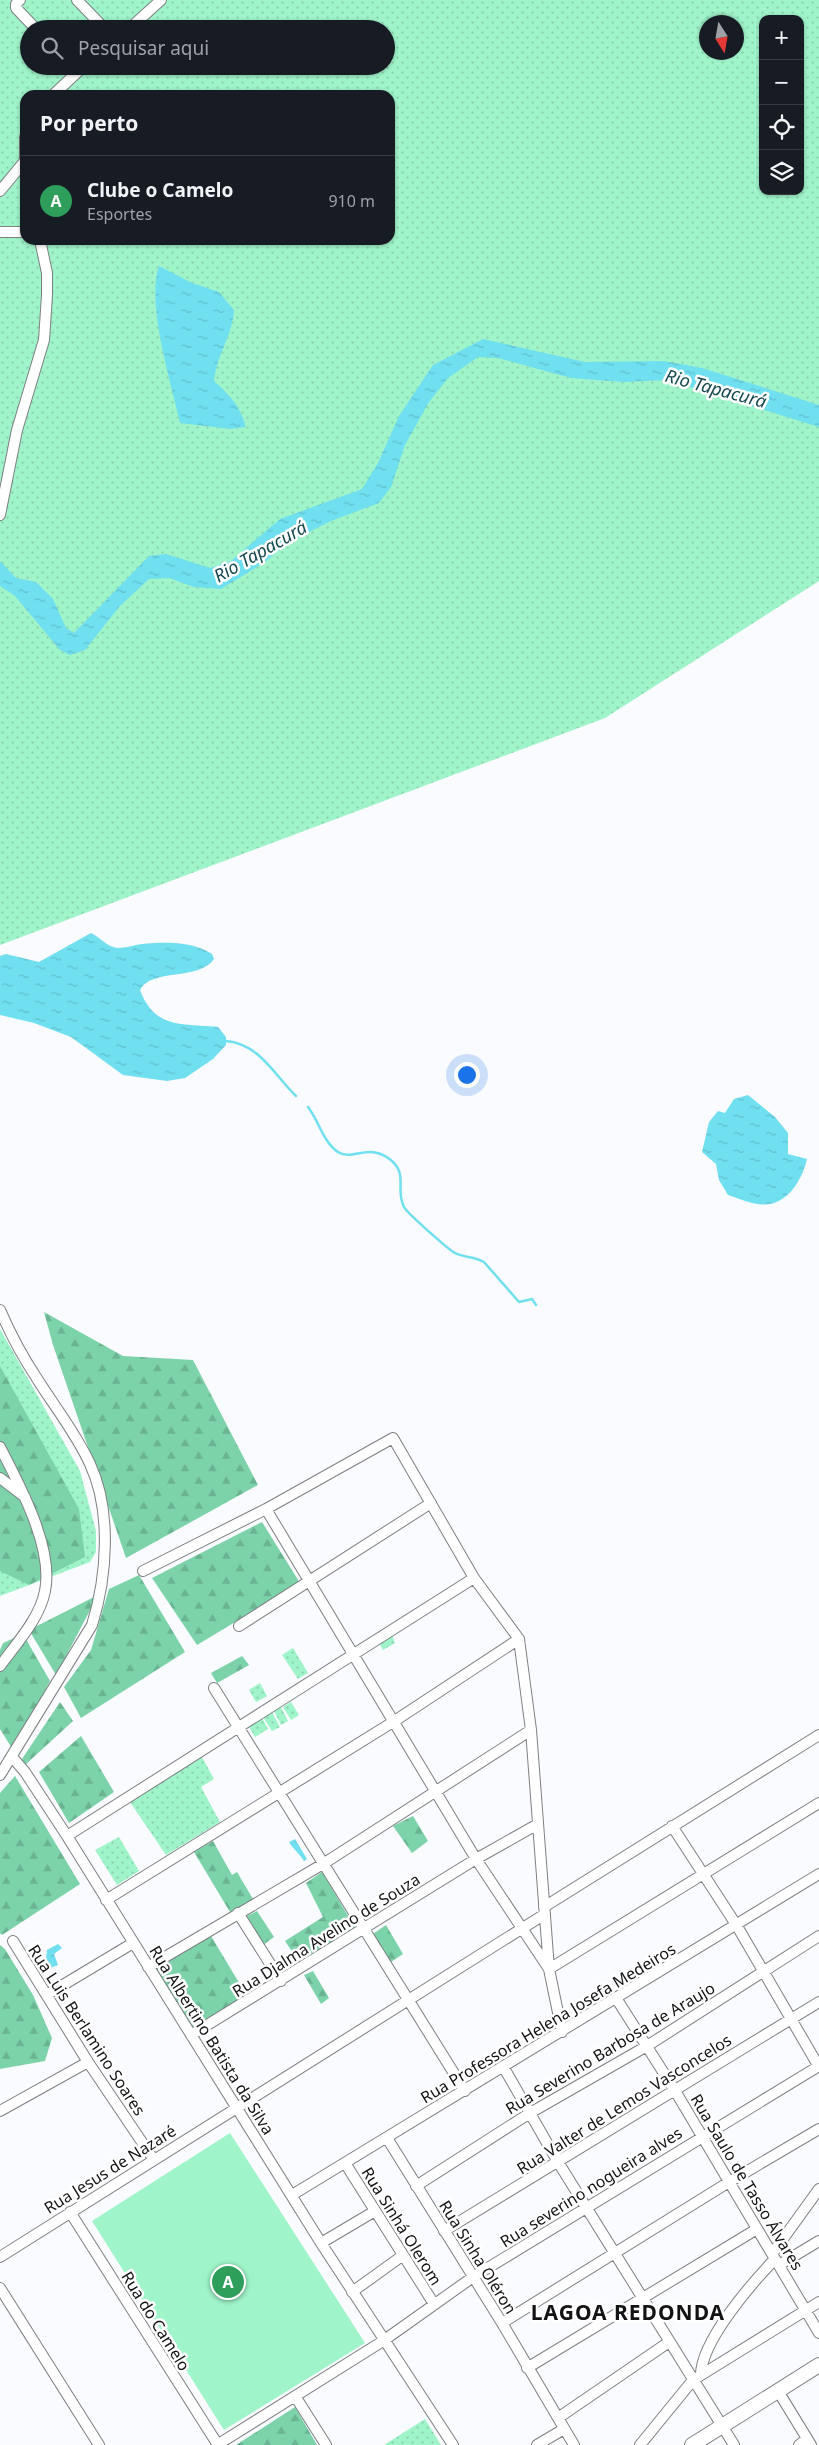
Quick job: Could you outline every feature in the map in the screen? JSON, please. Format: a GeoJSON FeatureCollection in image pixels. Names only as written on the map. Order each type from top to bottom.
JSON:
{"type":"FeatureCollection","features":[{"type":"Feature","properties":{"kind":"street"},"geometry":{"type":"LineString","coordinates":[[20,0],[16,4],[16,8],[27,20]]}},
{"type":"Feature","properties":{"kind":"street"},"geometry":{"type":"LineString","coordinates":[[77,0],[96,20]]}},
{"type":"Feature","properties":{"kind":"street"},"geometry":{"type":"LineString","coordinates":[[139,20],[161,0]]}},
{"type":"Feature","properties":{"kind":"street"},"geometry":{"type":"LineString","coordinates":[[58,90],[72,75]]}},
{"type":"Feature","properties":{"kind":"street"},"geometry":{"type":"LineString","coordinates":[[0,190],[20,169]]}},
{"type":"Feature","properties":{"kind":"street"},"geometry":{"type":"LineString","coordinates":[[0,232],[20,232]]}},
{"type":"Feature","properties":{"kind":"street"},"geometry":{"type":"LineString","coordinates":[[0,515],[16,430],[44,340],[48,295],[47,273],[41,245]]}},
{"type":"Feature","properties":{"kind":"street"},"geometry":{"type":"LineString","coordinates":[[0,1310],[35,1377],[90,1464],[103,1506],[105,1537],[99,1599],[92,1625],[0,1775]]}},
{"type":"Feature","properties":{"kind":"street"},"geometry":{"type":"LineString","coordinates":[[143,1571],[266,1509],[393,1438],[474,1578],[519,1640],[531,1730],[549,1968],[562,2032]]}},
{"type":"Feature","properties":{"kind":"street"},"geometry":{"type":"LineString","coordinates":[[0,1447],[28,1499],[45,1559],[46,1590],[36,1613],[0,1666]]}},
{"type":"Feature","properties":{"kind":"street"},"geometry":{"type":"LineString","coordinates":[[0,1478],[28,1499]]}},
{"type":"Feature","properties":{"kind":"street"},"geometry":{"type":"LineString","coordinates":[[239,1626],[310,1583],[431,1503]]}},
{"type":"Feature","properties":{"kind":"street"},"geometry":{"type":"LineString","coordinates":[[266,1509],[476,1859],[549,1968]]}},
{"type":"Feature","properties":{"kind":"street"},"geometry":{"type":"LineString","coordinates":[[67,1836],[238,1726],[354,1656],[474,1578]]}},
{"type":"Feature","properties":{"kind":"street"},"geometry":{"type":"LineString","coordinates":[[106,1900],[393,1722],[519,1640]]}},
{"type":"Feature","properties":{"kind":"street"},"geometry":{"type":"LineString","coordinates":[[214,1688],[465,2091]]}},
{"type":"Feature","properties":{"kind":"street"},"geometry":{"type":"LineString","coordinates":[[148,1967],[238,1912],[323,1864],[531,1730]]}},
{"type":"Feature","properties":{"kind":"street","name":"Rua Jesus de Nazaré"},"geometry":{"type":"LineString","coordinates":[[0,2257],[522,1929],[544,1911],[672,1826],[819,1735]]}},
{"type":"Feature","properties":{"kind":"street","name":"Rua Albertino Batista da Silva"},"geometry":{"type":"LineString","coordinates":[[12,1758],[25,1772],[67,1836],[292,2195],[320,2243],[453,2445]]}},
{"type":"Feature","properties":{"kind":"street"},"geometry":{"type":"LineString","coordinates":[[549,1968],[703,1872],[819,1803]]}},
{"type":"Feature","properties":{"kind":"street","name":"Rua Djalma Avelino de Souza"},"geometry":{"type":"LineString","coordinates":[[191,2035],[364,1930],[476,1859],[538,1824]]}},
{"type":"Feature","properties":{"kind":"street"},"geometry":{"type":"LineString","coordinates":[[672,1826],[737,1926],[819,2067]]}},
{"type":"Feature","properties":{"kind":"street","name":"Rua Professora Helena Josefa Medeiros"},"geometry":{"type":"LineString","coordinates":[[292,2195],[504,2068],[819,1874]]}},
{"type":"Feature","properties":{"kind":"street"},"geometry":{"type":"LineString","coordinates":[[238,1912],[281,1981]]}},
{"type":"Feature","properties":{"kind":"street","name":"Rua Severino Barbosa de Araujo"},"geometry":{"type":"LineString","coordinates":[[416,2186],[530,2113],[647,2046],[763,1970],[819,1936]]}},
{"type":"Feature","properties":{"kind":"street","name":"Rua Luis Berlamino Soares"},"geometry":{"type":"LineString","coordinates":[[13,1941],[48,1994],[60,2020],[154,2160]]}},
{"type":"Feature","properties":{"kind":"street"},"geometry":{"type":"LineString","coordinates":[[48,1994],[133,1942]]}},
{"type":"Feature","properties":{"kind":"street","name":"Rua Saulo de Tasso Álvares"},"geometry":{"type":"LineString","coordinates":[[616,1998],[674,2089],[819,2332]]}},
{"type":"Feature","properties":{"kind":"street","name":"Rua Valter de Lemos Vasconcelos"},"geometry":{"type":"LineString","coordinates":[[444,2231],[819,2002]]}},
{"type":"Feature","properties":{"kind":"street"},"geometry":{"type":"LineString","coordinates":[[0,2111],[88,2062]]}},
{"type":"Feature","properties":{"kind":"street","name":"Rua severino nogueira alves"},"geometry":{"type":"LineString","coordinates":[[217,2445],[383,2341],[473,2277],[702,2136],[819,2067]]}},
{"type":"Feature","properties":{"kind":"street"},"geometry":{"type":"LineString","coordinates":[[504,2068],[558,2162],[668,2342],[697,2377],[734,2445]]}},
{"type":"Feature","properties":{"kind":"street"},"geometry":{"type":"LineString","coordinates":[[502,2323],[729,2182],[819,2130]]}},
{"type":"Feature","properties":{"kind":"street","name":"Rua Sinha Oléron"},"geometry":{"type":"LineString","coordinates":[[387,2138],[502,2323],[574,2445]]}},
{"type":"Feature","properties":{"kind":"street","name":"Rua Sinhá Olerom"},"geometry":{"type":"LineString","coordinates":[[345,2163],[434,2304]]}},
{"type":"Feature","properties":{"kind":"street"},"geometry":{"type":"LineString","coordinates":[[697,2377],[703,2358],[715,2338],[741,2298],[757,2277],[775,2259],[819,2189]]}},
{"type":"Feature","properties":{"kind":"street"},"geometry":{"type":"LineString","coordinates":[[320,2243],[375,2211]]}},
{"type":"Feature","properties":{"kind":"street","name":"Rua do Camelo"},"geometry":{"type":"LineString","coordinates":[[70,2212],[217,2445]]}},
{"type":"Feature","properties":{"kind":"street"},"geometry":{"type":"LineString","coordinates":[[527,2368],[756,2229]]}},
{"type":"Feature","properties":{"kind":"street"},"geometry":{"type":"LineString","coordinates":[[775,2259],[819,2241]]}},
{"type":"Feature","properties":{"kind":"street"},"geometry":{"type":"LineString","coordinates":[[352,2292],[402,2256]]}},
{"type":"Feature","properties":{"kind":"street"},"geometry":{"type":"LineString","coordinates":[[0,2288],[99,2445]]}},
{"type":"Feature","properties":{"kind":"street"},"geometry":{"type":"LineString","coordinates":[[640,2445],[697,2377],[819,2302]]}},
{"type":"Feature","properties":{"kind":"street"},"geometry":{"type":"LineString","coordinates":[[558,2418],[668,2342]]}},
{"type":"Feature","properties":{"kind":"street"},"geometry":{"type":"LineString","coordinates":[[692,2445],[819,2365]]}},
{"type":"Feature","properties":{"kind":"street"},"geometry":{"type":"LineString","coordinates":[[778,2391],[806,2443]]}},
{"type":"Feature","properties":{"kind":"street"},"geometry":{"type":"LineString","coordinates":[[295,2396],[326,2445]]}},
{"type":"Feature","properties":{"kind":"street"},"geometry":{"type":"LineString","coordinates":[[537,2445],[564,2429]]}},
{"type":"Feature","properties":{"kind":"green space"},"geometry":{"type":"Polygon","coordinates":[[[0,0],[819,0],[819,581],[605,718],[0,945],[0,0]]]}},
{"type":"Feature","properties":{"kind":"green space"},"geometry":{"type":"Polygon","coordinates":[[[44,1312],[123,1356],[193,1360],[258,1485],[126,1558],[53,1345],[44,1312]]]}},
{"type":"Feature","properties":{"kind":"green space"},"geometry":{"type":"Polygon","coordinates":[[[0,1329],[80,1471],[96,1531],[96,1552],[90,1562],[0,1596],[0,1329]]]}},
{"type":"Feature","properties":{"kind":"green space"},"geometry":{"type":"Polygon","coordinates":[[[0,1366],[79,1509],[85,1557],[29,1585],[0,1571],[0,1366]]]}},
{"type":"Feature","properties":{"kind":"green space"},"geometry":{"type":"Polygon","coordinates":[[[262,1522],[300,1583],[197,1645],[152,1578],[262,1522]]]}},
{"type":"Feature","properties":{"kind":"green space"},"geometry":{"type":"Polygon","coordinates":[[[139,1575],[185,1652],[81,1718],[64,1687],[91,1650],[109,1589],[139,1575]]]}},
{"type":"Feature","properties":{"kind":"green space"},"geometry":{"type":"Polygon","coordinates":[[[98,1595],[56,1675],[29,1630],[98,1595]]]}},
{"type":"Feature","properties":{"kind":"green space"},"geometry":{"type":"Polygon","coordinates":[[[23,1634],[50,1681],[13,1750],[0,1729],[0,1650],[3,1643],[23,1634]]]}},
{"type":"Feature","properties":{"kind":"green space"},"geometry":{"type":"Polygon","coordinates":[[[392,1635],[395,1643],[383,1650],[379,1643],[392,1635]]]}},
{"type":"Feature","properties":{"kind":"green space"},"geometry":{"type":"Polygon","coordinates":[[[293,1648],[308,1673],[298,1679],[282,1655],[293,1648]]]}},
{"type":"Feature","properties":{"kind":"green space"},"geometry":{"type":"Polygon","coordinates":[[[242,1656],[249,1665],[217,1683],[211,1673],[242,1656]]]}},
{"type":"Feature","properties":{"kind":"green space"},"geometry":{"type":"Polygon","coordinates":[[[260,1683],[267,1696],[256,1702],[249,1690],[260,1683]]]}},
{"type":"Feature","properties":{"kind":"green space"},"geometry":{"type":"Polygon","coordinates":[[[60,1702],[73,1721],[25,1765],[22,1759],[60,1702]]]}},
{"type":"Feature","properties":{"kind":"green space"},"geometry":{"type":"Polygon","coordinates":[[[291,1702],[299,1715],[291,1720],[283,1707],[291,1702]]]}},
{"type":"Feature","properties":{"kind":"green space"},"geometry":{"type":"Polygon","coordinates":[[[281,1707],[288,1721],[281,1725],[274,1711],[281,1707]]]}},
{"type":"Feature","properties":{"kind":"green space"},"geometry":{"type":"Polygon","coordinates":[[[272,1712],[280,1727],[272,1731],[263,1717],[272,1712]]]}},
{"type":"Feature","properties":{"kind":"green space"},"geometry":{"type":"Polygon","coordinates":[[[262,1718],[268,1729],[255,1737],[248,1725],[262,1718]]]}},
{"type":"Feature","properties":{"kind":"green space"},"geometry":{"type":"Polygon","coordinates":[[[81,1736],[114,1792],[69,1823],[39,1772],[81,1736]]]}},
{"type":"Feature","properties":{"kind":"green space"},"geometry":{"type":"Polygon","coordinates":[[[202,1757],[214,1779],[201,1787],[220,1822],[166,1855],[130,1802],[202,1757]]]}},
{"type":"Feature","properties":{"kind":"green space"},"geometry":{"type":"Polygon","coordinates":[[[15,1776],[80,1884],[2,1935],[0,1933],[0,1793],[15,1776]]]}},
{"type":"Feature","properties":{"kind":"green space"},"geometry":{"type":"Polygon","coordinates":[[[413,1816],[428,1841],[412,1853],[393,1826],[413,1816]]]}},
{"type":"Feature","properties":{"kind":"green space"},"geometry":{"type":"Polygon","coordinates":[[[119,1837],[139,1871],[117,1885],[95,1850],[119,1837]]]}},
{"type":"Feature","properties":{"kind":"green space"},"geometry":{"type":"Polygon","coordinates":[[[213,1841],[232,1875],[237,1872],[253,1899],[230,1912],[194,1852],[213,1841]]]}},
{"type":"Feature","properties":{"kind":"green space"},"geometry":{"type":"Polygon","coordinates":[[[322,1872],[356,1929],[299,1962],[285,1941],[323,1917],[306,1883],[322,1872]]]}},
{"type":"Feature","properties":{"kind":"green space"},"geometry":{"type":"Polygon","coordinates":[[[257,1911],[274,1937],[263,1945],[245,1917],[257,1911]]]}},
{"type":"Feature","properties":{"kind":"green space"},"geometry":{"type":"Polygon","coordinates":[[[386,1925],[403,1954],[391,1962],[373,1934],[386,1925]]]}},
{"type":"Feature","properties":{"kind":"green space"},"geometry":{"type":"Polygon","coordinates":[[[211,1936],[247,1996],[192,2029],[154,1968],[211,1936]]]}},
{"type":"Feature","properties":{"kind":"green space"},"geometry":{"type":"Polygon","coordinates":[[[0,1945],[5,1949],[33,1995],[52,2038],[45,2061],[0,2069],[0,1945]]]}},
{"type":"Feature","properties":{"kind":"green space"},"geometry":{"type":"Polygon","coordinates":[[[313,1971],[329,1998],[321,2004],[304,1975],[313,1971]]]}},
{"type":"Feature","properties":{"kind":"green space"},"geometry":{"type":"Polygon","coordinates":[[[230,2133],[365,2343],[224,2430],[92,2221],[230,2133]]]}},
{"type":"Feature","properties":{"kind":"green space"},"geometry":{"type":"Polygon","coordinates":[[[295,2407],[317,2445],[236,2445],[295,2407]]]}},
{"type":"Feature","properties":{"kind":"green space"},"geometry":{"type":"Polygon","coordinates":[[[425,2419],[441,2445],[384,2445],[425,2419]]]}},
{"type":"Feature","properties":{"kind":"water"},"geometry":{"type":"Polygon","coordinates":[[[159,266],[192,283],[219,292],[234,310],[233,320],[218,362],[214,381],[234,401],[246,427],[230,429],[180,423],[161,343],[158,322],[156,282],[159,266]]]}},
{"type":"Feature","properties":{"kind":"water","name":"Rio Tapacurá"},"geometry":{"type":"Polygon","coordinates":[[[483,339],[585,362],[664,361],[702,368],[819,405],[819,427],[668,380],[624,382],[571,378],[498,358],[478,357],[448,378],[429,402],[405,445],[391,487],[379,503],[331,521],[289,542],[265,562],[221,589],[194,587],[169,578],[149,579],[119,607],[85,650],[70,655],[60,650],[15,596],[0,586],[0,561],[16,578],[36,582],[53,599],[66,628],[74,633],[149,556],[166,554],[210,568],[231,561],[280,519],[362,489],[378,463],[399,416],[433,365],[483,339]]]}},
{"type":"Feature","properties":{"kind":"water"},"geometry":{"type":"Polygon","coordinates":[[[91,933],[107,944],[118,948],[151,943],[178,943],[196,947],[212,954],[214,959],[207,966],[187,973],[154,979],[146,983],[140,990],[146,1003],[162,1018],[182,1024],[218,1027],[226,1037],[226,1045],[213,1059],[185,1078],[167,1081],[123,1075],[71,1037],[34,1023],[0,1015],[0,956],[6,954],[39,962],[91,933]]]}},
{"type":"Feature","properties":{"kind":"water"},"geometry":{"type":"Polygon","coordinates":[[[748,1095],[775,1117],[788,1133],[788,1154],[807,1159],[801,1176],[791,1192],[784,1198],[768,1204],[750,1203],[728,1195],[719,1180],[716,1164],[702,1152],[709,1122],[718,1111],[725,1113],[734,1099],[748,1095]]]}},
{"type":"Feature","properties":{"kind":"water"},"geometry":{"type":"Polygon","coordinates":[[[295,1839],[307,1859],[304,1861],[289,1842],[295,1839]]]}},
{"type":"Feature","properties":{"kind":"water"},"geometry":{"type":"Polygon","coordinates":[[[58,1944],[62,1948],[54,1954],[58,1965],[50,1968],[46,1958],[47,1950],[58,1944]]]}},
{"type":"Feature","properties":{"kind":"waterway"},"geometry":{"type":"LineString","coordinates":[[226,1041],[238,1043],[257,1054],[296,1096]]}},
{"type":"Feature","properties":{"kind":"waterway"},"geometry":{"type":"LineString","coordinates":[[308,1107],[325,1137],[338,1152],[350,1155],[369,1152],[376,1153],[384,1155],[392,1161],[399,1172],[404,1207],[437,1239],[455,1253],[484,1262],[519,1302],[532,1299],[536,1305]]}},
{"type":"Feature","properties":{"kind":"place","name":"Clube o Camelo"},"geometry":{"type":"Point","coordinates":[228,2282]}},
{"type":"Feature","properties":{"kind":"district","name":"LAGOA REDONDA"},"geometry":{"type":"Point","coordinates":[628,2312]}}]}
